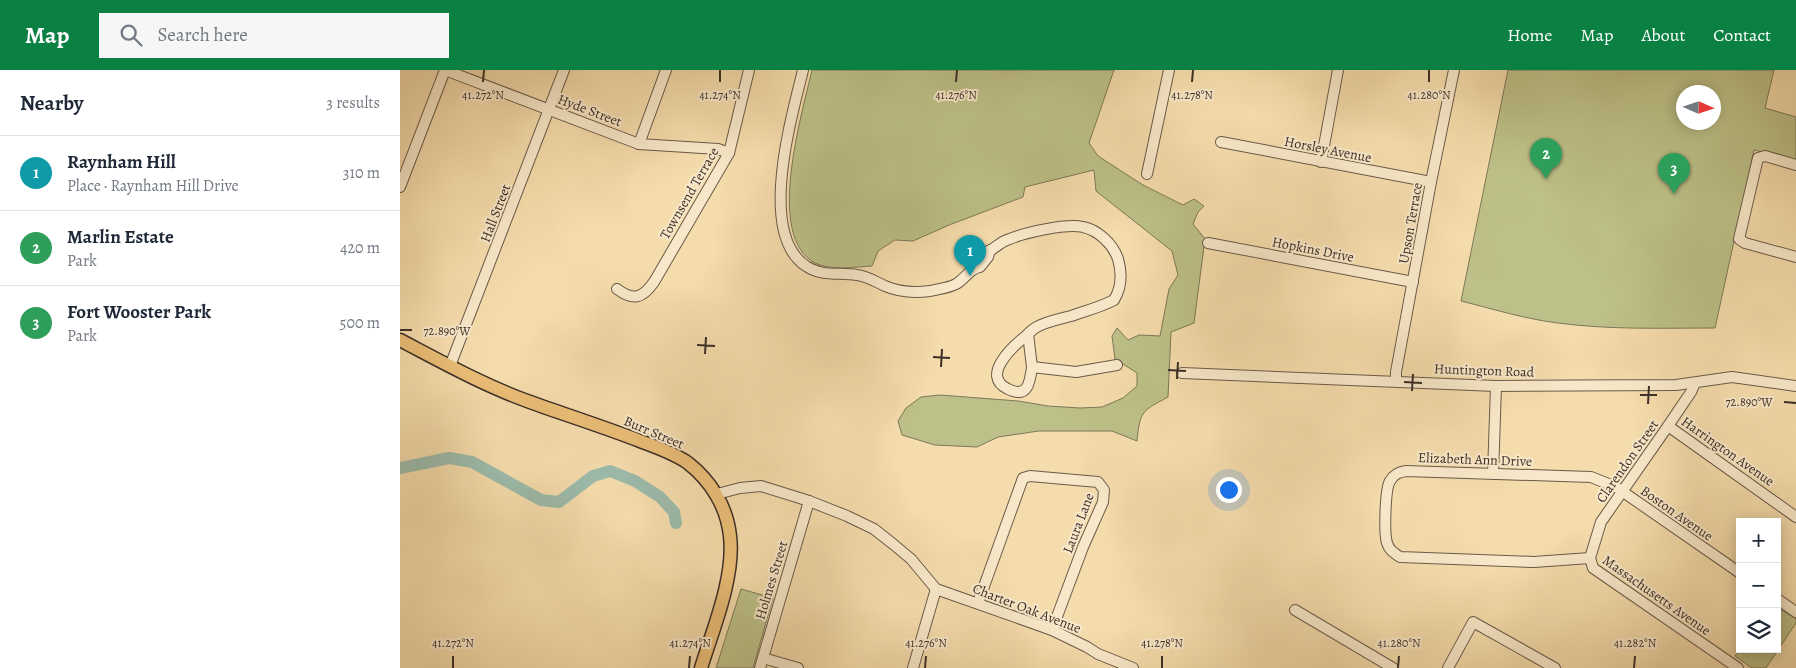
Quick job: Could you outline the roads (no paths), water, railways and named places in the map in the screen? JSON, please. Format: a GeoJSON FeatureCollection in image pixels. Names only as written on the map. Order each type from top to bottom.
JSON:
{"type":"FeatureCollection","features":[{"type":"Feature","properties":{"kind":"main road","name":"Burr Street"},"geometry":{"type":"LineString","coordinates":[[400,340],[450,366],[527,401],[664,450],[688,463],[717,494]]}},
{"type":"Feature","properties":{"kind":"main road"},"geometry":{"type":"LineString","coordinates":[[701,668],[726,586],[731,560],[730,534],[727,519],[717,494]]}},
{"type":"Feature","properties":{"kind":"street","name":"Hyde Street"},"geometry":{"type":"LineString","coordinates":[[445,70],[639,144],[718,149],[729,153]]}},
{"type":"Feature","properties":{"kind":"street"},"geometry":{"type":"LineString","coordinates":[[400,187],[402,175],[445,70]]}},
{"type":"Feature","properties":{"kind":"street","name":"Hall Street"},"geometry":{"type":"LineString","coordinates":[[450,366],[564,70]]}},
{"type":"Feature","properties":{"kind":"street"},"geometry":{"type":"LineString","coordinates":[[639,144],[666,70]]}},
{"type":"Feature","properties":{"kind":"street","name":"Townsend Terrace"},"geometry":{"type":"LineString","coordinates":[[617,289],[625,295],[632,297],[642,295],[648,291],[729,153],[750,70]]}},
{"type":"Feature","properties":{"kind":"street"},"geometry":{"type":"LineString","coordinates":[[803,70],[785,145],[781,176],[784,229],[788,246],[793,255],[807,267],[817,272],[860,275],[888,287],[912,292],[931,290],[955,284],[974,268],[975,260],[983,252],[1024,234],[1066,226],[1081,226],[1096,232],[1117,255],[1121,277],[1118,293],[1114,300],[1035,328],[1017,342],[998,368],[998,379],[1006,388],[1015,392],[1024,391],[1030,384],[1032,367],[1028,334]]}},
{"type":"Feature","properties":{"kind":"street"},"geometry":{"type":"LineString","coordinates":[[1147,174],[1169,70]]}},
{"type":"Feature","properties":{"kind":"street"},"geometry":{"type":"LineString","coordinates":[[1321,162],[1338,70]]}},
{"type":"Feature","properties":{"kind":"street","name":"Upson Terrace"},"geometry":{"type":"LineString","coordinates":[[1396,381],[1396,372],[1431,182],[1454,70]]}},
{"type":"Feature","properties":{"kind":"street","name":"Horsley Avenue"},"geometry":{"type":"LineString","coordinates":[[1220,142],[1431,182]]}},
{"type":"Feature","properties":{"kind":"street"},"geometry":{"type":"LineString","coordinates":[[1796,165],[1766,156],[1758,158],[1739,238],[1745,243],[1796,257]]}},
{"type":"Feature","properties":{"kind":"street","name":"Hopkins Drive"},"geometry":{"type":"LineString","coordinates":[[1208,243],[1413,282]]}},
{"type":"Feature","properties":{"kind":"street"},"geometry":{"type":"LineString","coordinates":[[1032,367],[1082,372],[1117,365]]}},
{"type":"Feature","properties":{"kind":"street","name":"Huntington Road"},"geometry":{"type":"LineString","coordinates":[[1182,373],[1496,386],[1676,385],[1732,377],[1796,386]]}},
{"type":"Feature","properties":{"kind":"street","name":"Clarendon Street"},"geometry":{"type":"LineString","coordinates":[[1590,558],[1601,522],[1691,392],[1695,383]]}},
{"type":"Feature","properties":{"kind":"street"},"geometry":{"type":"LineString","coordinates":[[1492,474],[1496,386]]}},
{"type":"Feature","properties":{"kind":"street","name":"Harrington Avenue"},"geometry":{"type":"LineString","coordinates":[[1668,426],[1796,517]]}},
{"type":"Feature","properties":{"kind":"street","name":"Elizabeth Ann Drive"},"geometry":{"type":"LineString","coordinates":[[1590,558],[1534,562],[1405,558],[1395,554],[1389,548],[1386,538],[1387,492],[1389,483],[1395,474],[1406,471],[1591,477],[1616,487],[1623,492]]}},
{"type":"Feature","properties":{"kind":"street","name":"Laura Lane"},"geometry":{"type":"LineString","coordinates":[[978,603],[1023,478],[1030,476],[1098,482],[1104,490],[1103,502],[1083,548],[1052,630]]}},
{"type":"Feature","properties":{"kind":"street"},"geometry":{"type":"LineString","coordinates":[[717,494],[740,488],[761,486],[809,501],[874,529],[911,559],[936,589],[913,668]]}},
{"type":"Feature","properties":{"kind":"street","name":"Boston Avenue"},"geometry":{"type":"LineString","coordinates":[[1623,492],[1736,570]]}},
{"type":"Feature","properties":{"kind":"street","name":"Holmes Street"},"geometry":{"type":"LineString","coordinates":[[761,663],[809,501]]}},
{"type":"Feature","properties":{"kind":"street","name":"Massachusetts Avenue"},"geometry":{"type":"LineString","coordinates":[[1590,558],[1593,568],[1738,668]]}},
{"type":"Feature","properties":{"kind":"street","name":"Charter Oak Avenue"},"geometry":{"type":"LineString","coordinates":[[936,589],[1052,630],[1098,654],[1133,668]]}},
{"type":"Feature","properties":{"kind":"street"},"geometry":{"type":"LineString","coordinates":[[1781,602],[1796,612]]}},
{"type":"Feature","properties":{"kind":"street"},"geometry":{"type":"LineString","coordinates":[[1294,610],[1393,668]]}},
{"type":"Feature","properties":{"kind":"street"},"geometry":{"type":"LineString","coordinates":[[1448,668],[1473,622],[1556,668]]}},
{"type":"Feature","properties":{"kind":"street"},"geometry":{"type":"LineString","coordinates":[[761,663],[798,668]]}},
{"type":"Feature","properties":{"kind":"waterway"},"geometry":{"type":"LineString","coordinates":[[400,468],[449,458],[472,462],[541,500],[559,502],[593,476],[610,471],[635,481],[660,497],[674,512],[676,523]]}},
{"type":"Feature","properties":{"kind":"place","name":"Marlin Estate"},"geometry":{"type":"Point","coordinates":[1546,179]}},
{"type":"Feature","properties":{"kind":"place","name":"Fort Wooster Park"},"geometry":{"type":"Point","coordinates":[1674,194]}},
{"type":"Feature","properties":{"kind":"place","name":"Raynham Hill"},"geometry":{"type":"Point","coordinates":[970,276]}}]}
